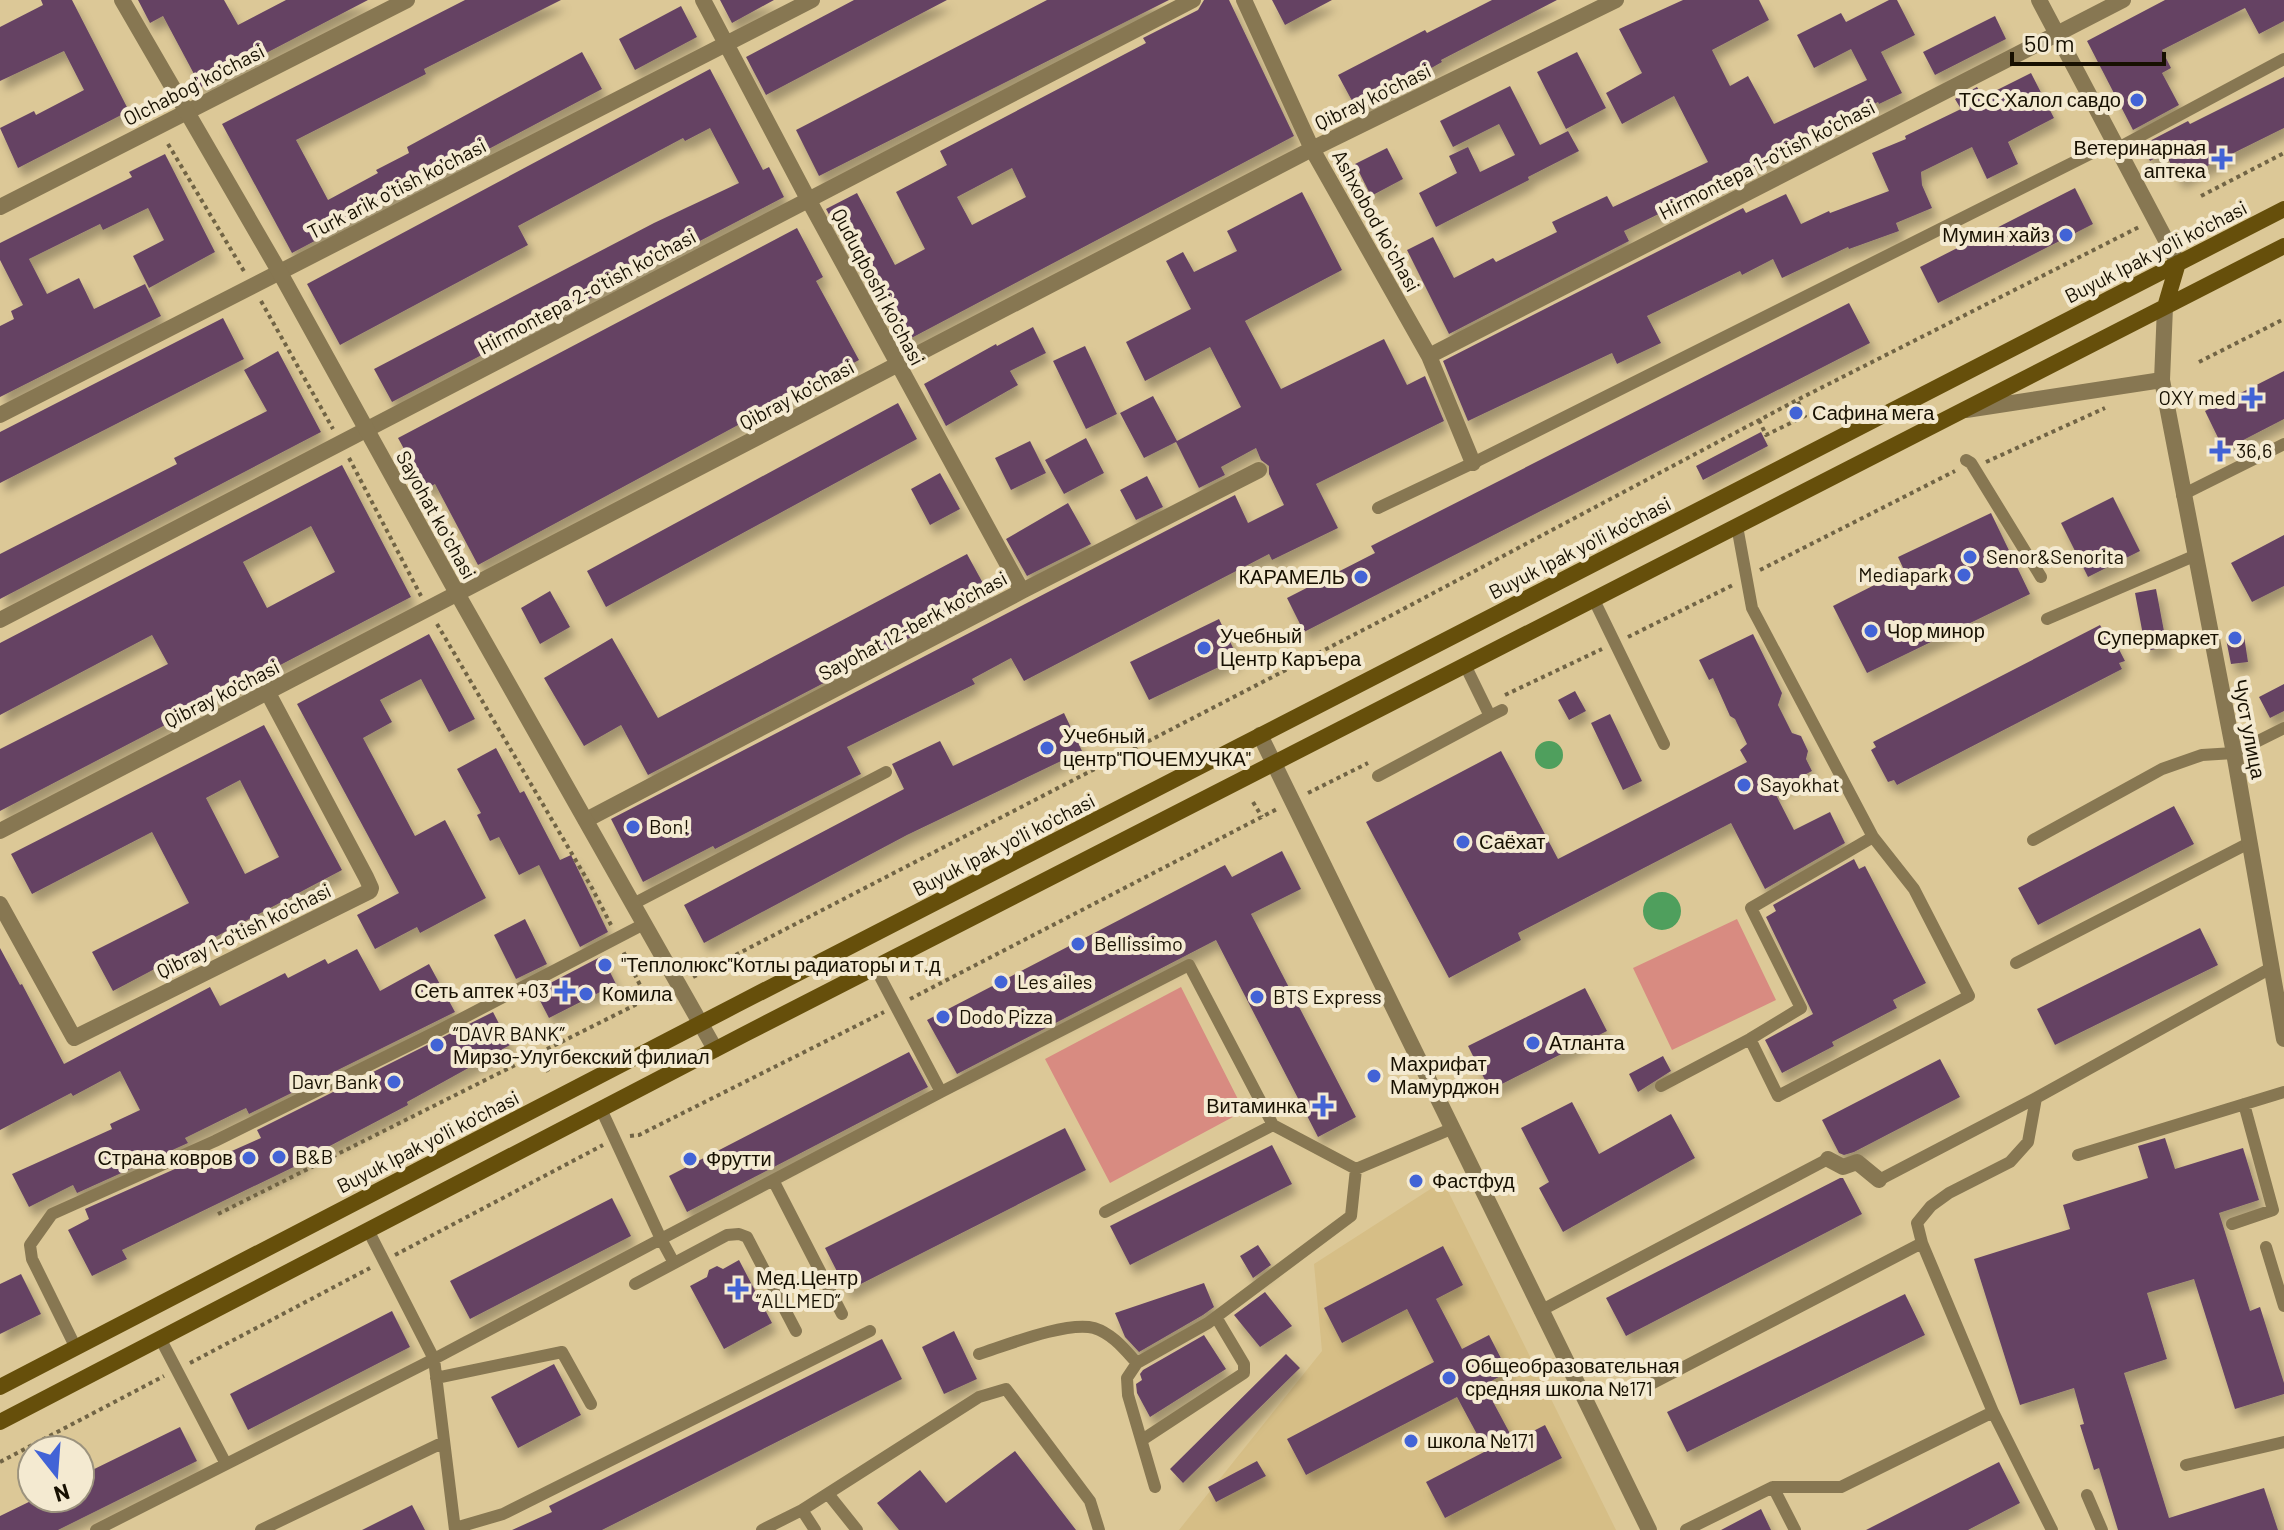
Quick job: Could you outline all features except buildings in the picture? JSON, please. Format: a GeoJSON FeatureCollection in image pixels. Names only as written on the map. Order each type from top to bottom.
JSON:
{"type":"FeatureCollection","features":[{"type":"Feature","properties":{"kind":"main road","name":"Buyuk Ipak yo'li ko'chasi"},"geometry":{"type":"LineString","coordinates":[[0,1387],[700,1023],[2284,209]]}},
{"type":"Feature","properties":{"kind":"main road"},"geometry":{"type":"LineString","coordinates":[[0,1422],[715,1049],[2284,246]]}},
{"type":"Feature","properties":{"kind":"main road"},"geometry":{"type":"LineString","coordinates":[[2178,263],[2200,290]]}},
{"type":"Feature","properties":{"kind":"main road"},"geometry":{"type":"LineString","coordinates":[[2165,307],[2178,263]]}},
{"type":"Feature","properties":{"kind":"street","name":"Sayohat koʻchasi"},"geometry":{"type":"LineString","coordinates":[[122,0],[279,271],[715,1049]]}},
{"type":"Feature","properties":{"kind":"street","name":"Olchabog' ko'chasi"},"geometry":{"type":"LineString","coordinates":[[0,207],[407,0]]}},
{"type":"Feature","properties":{"kind":"street","name":"Quduqboshi ko'chasi"},"geometry":{"type":"LineString","coordinates":[[703,0],[1022,591]]}},
{"type":"Feature","properties":{"kind":"street","name":"Turk arik o'tish ko'chasi"},"geometry":{"type":"LineString","coordinates":[[0,415],[812,0]]}},
{"type":"Feature","properties":{"kind":"street","name":"Hirmontepa 2-o'tish ko'chasi"},"geometry":{"type":"LineString","coordinates":[[0,620],[1193,0]]}},
{"type":"Feature","properties":{"kind":"street","name":"Ashxobod koʻchasi"},"geometry":{"type":"LineString","coordinates":[[1244,0],[1312,149],[1429,356],[1473,463]]}},
{"type":"Feature","properties":{"kind":"street","name":"Qibray ko'chasi"},"geometry":{"type":"LineString","coordinates":[[0,831],[1312,149],[1616,0]]}},
{"type":"Feature","properties":{"kind":"street"},"geometry":{"type":"LineString","coordinates":[[2039,0],[2178,263]]}},
{"type":"Feature","properties":{"kind":"street","name":"Hirmontepa 1-o'tish ko'chasi"},"geometry":{"type":"LineString","coordinates":[[1429,356],[2123,0]]}},
{"type":"Feature","properties":{"kind":"street","name":"Чуст улица"},"geometry":{"type":"LineString","coordinates":[[2165,307],[2162,380],[2234,753],[2284,1039]]}},
{"type":"Feature","properties":{"kind":"street"},"geometry":{"type":"LineString","coordinates":[[1963,411],[2162,380]]}},
{"type":"Feature","properties":{"kind":"street","name":"Sayohat 12-berk ko'chasi"},"geometry":{"type":"LineString","coordinates":[[586,820],[1259,470]]}},
{"type":"Feature","properties":{"kind":"street","name":"Qibray 1-o'tish ko'chasi"},"geometry":{"type":"LineString","coordinates":[[0,904],[74,1038],[370,891],[366,877],[268,693]]}},
{"type":"Feature","properties":{"kind":"street"},"geometry":{"type":"LineString","coordinates":[[1260,735],[1649,1530]]}},
{"type":"Feature","properties":{"kind":"street"},"geometry":{"type":"LineString","coordinates":[[1828,1159],[1843,1167],[1857,1162],[1879,1180]]}},
{"type":"Feature","properties":{"kind":"lane"},"geometry":{"type":"LineString","coordinates":[[1378,508],[2116,145],[2284,59]]}},
{"type":"Feature","properties":{"kind":"lane"},"geometry":{"type":"LineString","coordinates":[[2182,495],[2284,444]]}},
{"type":"Feature","properties":{"kind":"lane"},"geometry":{"type":"LineString","coordinates":[[1968,461],[2041,577]]}},
{"type":"Feature","properties":{"kind":"lane"},"geometry":{"type":"LineString","coordinates":[[1737,526],[1752,608],[1873,837],[1914,889],[1969,996],[1778,1096],[1750,1039]]}},
{"type":"Feature","properties":{"kind":"lane"},"geometry":{"type":"LineString","coordinates":[[2047,619],[2194,556]]}},
{"type":"Feature","properties":{"kind":"lane"},"geometry":{"type":"LineString","coordinates":[[1594,600],[1664,744]]}},
{"type":"Feature","properties":{"kind":"lane"},"geometry":{"type":"LineString","coordinates":[[1378,776],[1492,710],[1465,665]]}},
{"type":"Feature","properties":{"kind":"lane"},"geometry":{"type":"LineString","coordinates":[[2033,840],[2162,769],[2202,755],[2234,753],[2284,728]]}},
{"type":"Feature","properties":{"kind":"lane"},"geometry":{"type":"LineString","coordinates":[[633,904],[886,772]]}},
{"type":"Feature","properties":{"kind":"lane"},"geometry":{"type":"LineString","coordinates":[[1661,1086],[1801,1008],[1751,908],[1873,837]]}},
{"type":"Feature","properties":{"kind":"lane"},"geometry":{"type":"LineString","coordinates":[[2016,963],[2249,843]]}},
{"type":"Feature","properties":{"kind":"lane"},"geometry":{"type":"LineString","coordinates":[[76,1348],[32,1259],[30,1245],[52,1214],[215,1141],[436,1032],[644,924]]}},
{"type":"Feature","properties":{"kind":"lane"},"geometry":{"type":"LineString","coordinates":[[96,1530],[434,1359],[1189,965],[1273,1125],[1356,1169]]}},
{"type":"Feature","properties":{"kind":"lane"},"geometry":{"type":"LineString","coordinates":[[875,967],[941,1092]]}},
{"type":"Feature","properties":{"kind":"lane"},"geometry":{"type":"LineString","coordinates":[[1879,1180],[2036,1098],[2271,968]]}},
{"type":"Feature","properties":{"kind":"lane"},"geometry":{"type":"LineString","coordinates":[[2078,1155],[2284,1092]]}},
{"type":"Feature","properties":{"kind":"lane"},"geometry":{"type":"LineString","coordinates":[[2036,1098],[2028,1142],[2010,1162],[1949,1193],[1931,1206],[1917,1223],[1922,1243],[1993,1412],[2052,1530]]}},
{"type":"Feature","properties":{"kind":"lane"},"geometry":{"type":"LineString","coordinates":[[2232,1224],[2273,1210],[2244,1104]]}},
{"type":"Feature","properties":{"kind":"lane"},"geometry":{"type":"LineString","coordinates":[[601,1109],[674,1263]]}},
{"type":"Feature","properties":{"kind":"lane"},"geometry":{"type":"LineString","coordinates":[[1105,1212],[1273,1125]]}},
{"type":"Feature","properties":{"kind":"lane"},"geometry":{"type":"LineString","coordinates":[[1356,1169],[1451,1129]]}},
{"type":"Feature","properties":{"kind":"lane"},"geometry":{"type":"LineString","coordinates":[[1540,1311],[1828,1159]]}},
{"type":"Feature","properties":{"kind":"lane"},"geometry":{"type":"LineString","coordinates":[[1155,1487],[1128,1395],[1127,1378],[1137,1363],[1216,1317],[1351,1216],[1356,1169]]}},
{"type":"Feature","properties":{"kind":"lane"},"geometry":{"type":"LineString","coordinates":[[773,1180],[842,1314]]}},
{"type":"Feature","properties":{"kind":"lane"},"geometry":{"type":"LineString","coordinates":[[368,1230],[434,1359],[455,1529],[503,1514],[870,1331]]}},
{"type":"Feature","properties":{"kind":"lane"},"geometry":{"type":"LineString","coordinates":[[635,1284],[727,1235],[739,1234],[747,1237],[796,1331]]}},
{"type":"Feature","properties":{"kind":"lane"},"geometry":{"type":"LineString","coordinates":[[1653,1383],[1922,1243]]}},
{"type":"Feature","properties":{"kind":"lane"},"geometry":{"type":"LineString","coordinates":[[2266,1247],[2283,1298]]}},
{"type":"Feature","properties":{"kind":"lane"},"geometry":{"type":"LineString","coordinates":[[1142,1440],[1244,1373],[1244,1364],[1216,1317]]}},
{"type":"Feature","properties":{"kind":"lane"},"geometry":{"type":"LineString","coordinates":[[979,1354],[1063,1329],[1093,1328],[1114,1338],[1137,1363]]}},
{"type":"Feature","properties":{"kind":"lane"},"geometry":{"type":"LineString","coordinates":[[160,1338],[226,1464]]}},
{"type":"Feature","properties":{"kind":"lane"},"geometry":{"type":"LineString","coordinates":[[436,1378],[562,1352],[591,1404]]}},
{"type":"Feature","properties":{"kind":"lane"},"geometry":{"type":"LineString","coordinates":[[762,1530],[829,1495],[979,1397],[1006,1389],[1090,1501],[1099,1530]]}},
{"type":"Feature","properties":{"kind":"lane"},"geometry":{"type":"LineString","coordinates":[[1686,1530],[1773,1487],[1841,1487],[1993,1412]]}},
{"type":"Feature","properties":{"kind":"lane"},"geometry":{"type":"LineString","coordinates":[[261,1530],[444,1442]]}},
{"type":"Feature","properties":{"kind":"lane"},"geometry":{"type":"LineString","coordinates":[[2186,1465],[2284,1442]]}},
{"type":"Feature","properties":{"kind":"lane"},"geometry":{"type":"LineString","coordinates":[[1773,1487],[1795,1530]]}},
{"type":"Feature","properties":{"kind":"lane"},"geometry":{"type":"LineString","coordinates":[[829,1495],[857,1530]]}},
{"type":"Feature","properties":{"kind":"lane"},"geometry":{"type":"LineString","coordinates":[[2087,1495],[2102,1530]]}},
{"type":"Feature","properties":{"kind":"lane"},"geometry":{"type":"LineString","coordinates":[[802,1510],[815,1530]]}},
{"type":"Feature","properties":{"kind":"path"},"geometry":{"type":"LineString","coordinates":[[168,144],[342,444],[428,610],[592,888],[647,999],[218,1214]]}},
{"type":"Feature","properties":{"kind":"path"},"geometry":{"type":"LineString","coordinates":[[2201,196],[2284,153]]}},
{"type":"Feature","properties":{"kind":"path"},"geometry":{"type":"LineString","coordinates":[[678,985],[1797,400],[2155,219]]}},
{"type":"Feature","properties":{"kind":"path"},"geometry":{"type":"LineString","coordinates":[[2199,362],[2284,319]]}},
{"type":"Feature","properties":{"kind":"path"},"geometry":{"type":"LineString","coordinates":[[1759,420],[1766,435],[1805,416],[1797,400]]}},
{"type":"Feature","properties":{"kind":"path"},"geometry":{"type":"LineString","coordinates":[[1492,710],[1968,461],[1990,462],[2112,404]]}},
{"type":"Feature","properties":{"kind":"path"},"geometry":{"type":"LineString","coordinates":[[178,1369],[614,1139],[639,1135],[1375,760]]}},
{"type":"Feature","properties":{"kind":"path"},"geometry":{"type":"LineString","coordinates":[[1253,802],[1262,817]]}},
{"type":"Feature","properties":{"kind":"path"},"geometry":{"type":"LineString","coordinates":[[539,1054],[550,1075]]}},
{"type":"Feature","properties":{"kind":"path"},"geometry":{"type":"LineString","coordinates":[[0,1462],[165,1376]]}},
{"type":"Feature","properties":{"kind":"shaded area"},"geometry":{"type":"Polygon","coordinates":[[[1549,741],[1559,745],[1563,755],[1559,765],[1549,769],[1539,765],[1535,755],[1539,745],[1549,741]]]}},
{"type":"Feature","properties":{"kind":"shaded area"},"geometry":{"type":"Polygon","coordinates":[[[1662,892],[1675,898],[1681,911],[1675,924],[1662,930],[1649,924],[1643,911],[1649,898],[1662,892]]]}},
{"type":"Feature","properties":{"kind":"shaded area"},"geometry":{"type":"Polygon","coordinates":[[[1737,919],[1776,1000],[1672,1050],[1633,968],[1737,919]]]}},
{"type":"Feature","properties":{"kind":"shaded area"},"geometry":{"type":"Polygon","coordinates":[[[1181,987],[1244,1111],[1110,1183],[1045,1059],[1181,987]]]}},
{"type":"Feature","properties":{"kind":"shaded area","name":"школа №171"},"geometry":{"type":"Polygon","coordinates":[[[1443,1181],[1616,1530],[1179,1530],[1322,1351],[1314,1264],[1443,1181]]]}},
{"type":"Feature","properties":{"kind":"place","name":"ТСС Халол савдо"},"geometry":{"type":"Point","coordinates":[2137,100]}},
{"type":"Feature","properties":{"kind":"place","name":"Ветеринарная аптека"},"geometry":{"type":"Point","coordinates":[2222,159]}},
{"type":"Feature","properties":{"kind":"place","name":"Мумин хайз"},"geometry":{"type":"Point","coordinates":[2066,235]}},
{"type":"Feature","properties":{"kind":"place","name":"OXY med"},"geometry":{"type":"Point","coordinates":[2252,398]}},
{"type":"Feature","properties":{"kind":"place","name":"Сафина мега"},"geometry":{"type":"Point","coordinates":[1796,413]}},
{"type":"Feature","properties":{"kind":"place","name":"36,6"},"geometry":{"type":"Point","coordinates":[2220,451]}},
{"type":"Feature","properties":{"kind":"place","name":"Senor&Senorita"},"geometry":{"type":"Point","coordinates":[1970,557]}},
{"type":"Feature","properties":{"kind":"place","name":"Mediapark"},"geometry":{"type":"Point","coordinates":[1964,575]}},
{"type":"Feature","properties":{"kind":"place","name":"КАРАМЕЛЬ"},"geometry":{"type":"Point","coordinates":[1361,577]}},
{"type":"Feature","properties":{"kind":"place","name":"Чор минор"},"geometry":{"type":"Point","coordinates":[1871,631]}},
{"type":"Feature","properties":{"kind":"place","name":"Супермаркет"},"geometry":{"type":"Point","coordinates":[2235,638]}},
{"type":"Feature","properties":{"kind":"place","name":"Учебный Центр Каръера"},"geometry":{"type":"Point","coordinates":[1204,648]}},
{"type":"Feature","properties":{"kind":"place","name":"Учебный центр\"ПОЧЕМУЧКА\""},"geometry":{"type":"Point","coordinates":[1047,748]}},
{"type":"Feature","properties":{"kind":"place","name":"Sayokhat"},"geometry":{"type":"Point","coordinates":[1744,785]}},
{"type":"Feature","properties":{"kind":"place","name":"Bon!"},"geometry":{"type":"Point","coordinates":[633,827]}},
{"type":"Feature","properties":{"kind":"place","name":"Саёхат"},"geometry":{"type":"Point","coordinates":[1463,842]}},
{"type":"Feature","properties":{"kind":"place","name":"Bellissimo"},"geometry":{"type":"Point","coordinates":[1078,944]}},
{"type":"Feature","properties":{"kind":"place","name":"\"Теплолюкс\"Котлы радиаторы и т.д"},"geometry":{"type":"Point","coordinates":[605,965]}},
{"type":"Feature","properties":{"kind":"place","name":"Les ailes"},"geometry":{"type":"Point","coordinates":[1001,982]}},
{"type":"Feature","properties":{"kind":"place","name":"Сеть аптек +03"},"geometry":{"type":"Point","coordinates":[565,991]}},
{"type":"Feature","properties":{"kind":"place","name":"Комила"},"geometry":{"type":"Point","coordinates":[586,994]}},
{"type":"Feature","properties":{"kind":"place","name":"BTS Express"},"geometry":{"type":"Point","coordinates":[1257,997]}},
{"type":"Feature","properties":{"kind":"place","name":"Dodo Pizza"},"geometry":{"type":"Point","coordinates":[943,1017]}},
{"type":"Feature","properties":{"kind":"place","name":"Атланта"},"geometry":{"type":"Point","coordinates":[1533,1043]}},
{"type":"Feature","properties":{"kind":"place","name":"“DAVR BANK” Мирзо-Улугбекский филиал"},"geometry":{"type":"Point","coordinates":[437,1045]}},
{"type":"Feature","properties":{"kind":"place","name":"Махрифат Мамурджон"},"geometry":{"type":"Point","coordinates":[1374,1076]}},
{"type":"Feature","properties":{"kind":"place","name":"Davr Bank"},"geometry":{"type":"Point","coordinates":[394,1082]}},
{"type":"Feature","properties":{"kind":"place","name":"Витаминка"},"geometry":{"type":"Point","coordinates":[1323,1106]}},
{"type":"Feature","properties":{"kind":"place","name":"B&B"},"geometry":{"type":"Point","coordinates":[279,1157]}},
{"type":"Feature","properties":{"kind":"place","name":"Страна ковров"},"geometry":{"type":"Point","coordinates":[249,1158]}},
{"type":"Feature","properties":{"kind":"place","name":"Фрутти"},"geometry":{"type":"Point","coordinates":[690,1159]}},
{"type":"Feature","properties":{"kind":"place","name":"Фастфуд"},"geometry":{"type":"Point","coordinates":[1416,1181]}},
{"type":"Feature","properties":{"kind":"place","name":"Мед.Центр “ALLMED”"},"geometry":{"type":"Point","coordinates":[738,1289]}},
{"type":"Feature","properties":{"kind":"place","name":"Общеобразовательная средняя школа №171"},"geometry":{"type":"Point","coordinates":[1449,1378]}},
{"type":"Feature","properties":{"kind":"place","name":"школа №171"},"geometry":{"type":"Point","coordinates":[1411,1441]}}]}
